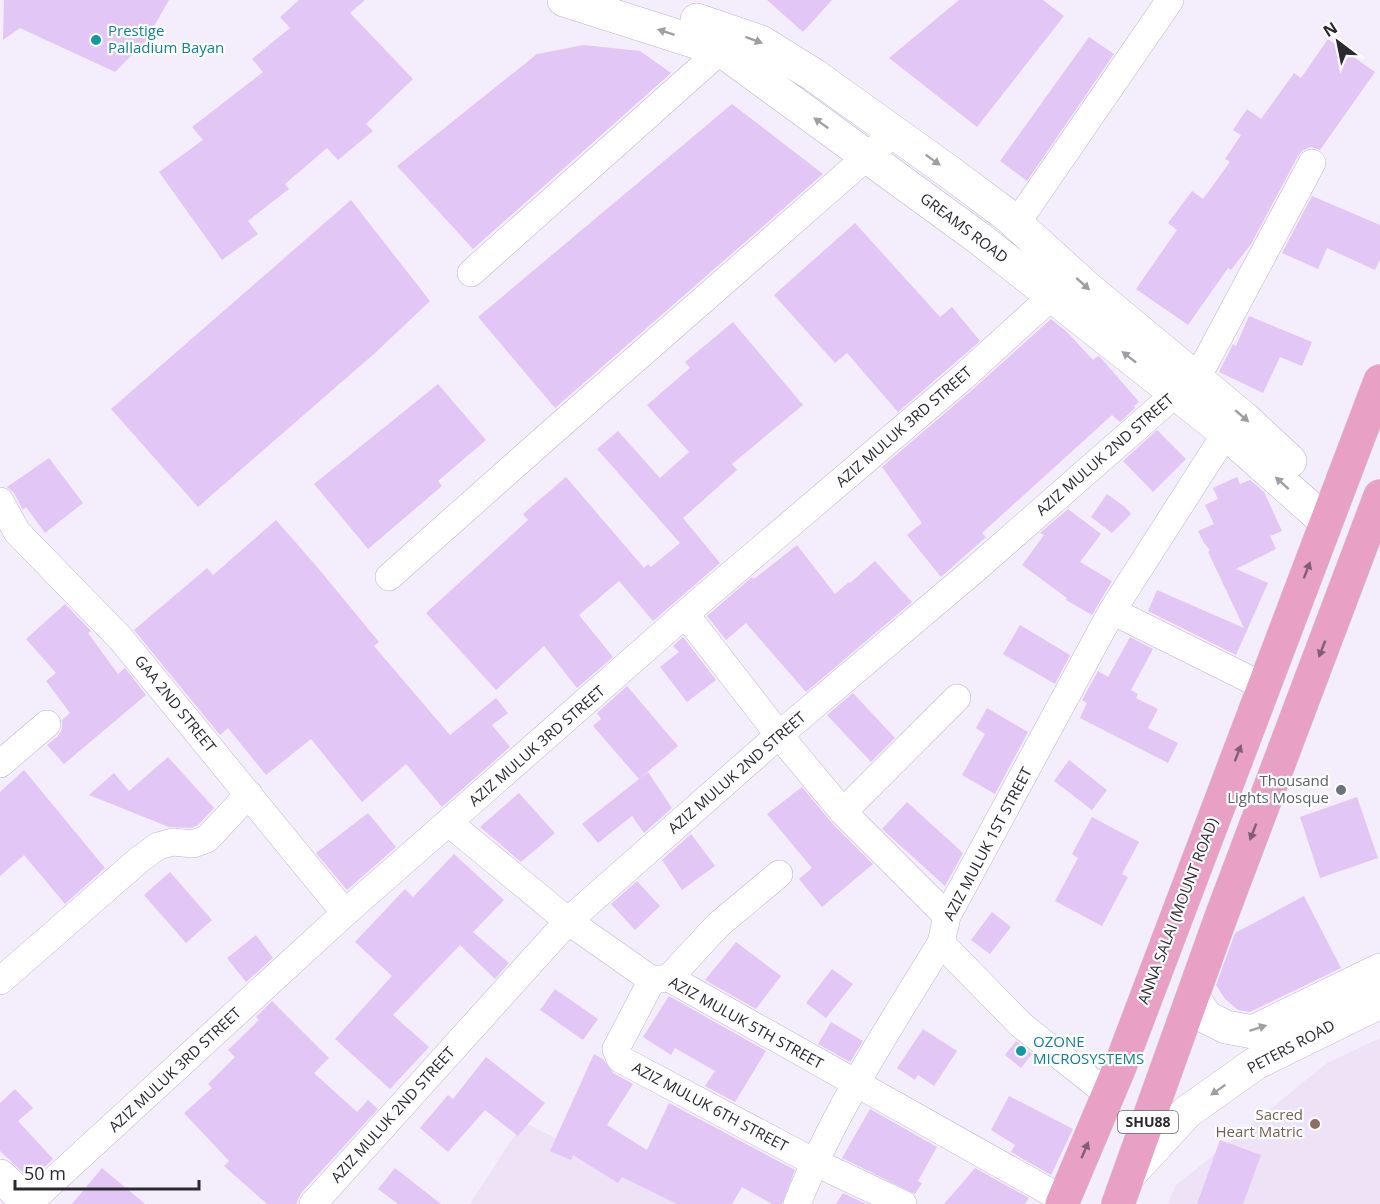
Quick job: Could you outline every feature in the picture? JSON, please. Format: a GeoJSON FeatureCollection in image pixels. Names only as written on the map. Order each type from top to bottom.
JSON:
{"type":"FeatureCollection","features":[{"type":"Feature","properties":{"kind":"main road","name":"ANNA SALAI (MOUNT ROAD)"},"geometry":{"type":"LineString","coordinates":[[1063,1202],[1109,1095],[1380,381]]}},
{"type":"Feature","properties":{"kind":"main road","name":"SHU88"},"geometry":{"type":"LineString","coordinates":[[1124,1190],[1221,917],[1380,496]]}},
{"type":"Feature","properties":{"kind":"street","name":"GREAMS ROAD"},"geometry":{"type":"LineString","coordinates":[[564,0],[721,50],[980,239],[1052,296],[1186,386],[1245,419],[1329,511]]}},
{"type":"Feature","properties":{"kind":"street","name":"GREAMS ROAD"},"geometry":{"type":"LineString","coordinates":[[639,0],[761,42],[814,75],[895,132],[1016,224],[1086,287],[1186,386],[1226,433],[1329,511]]}},
{"type":"Feature","properties":{"kind":"street"},"geometry":{"type":"LineString","coordinates":[[1016,224],[1170,0]]}},
{"type":"Feature","properties":{"kind":"street"},"geometry":{"type":"LineString","coordinates":[[471,273],[721,50]]}},
{"type":"Feature","properties":{"kind":"street"},"geometry":{"type":"LineString","coordinates":[[389,577],[895,132]]}},
{"type":"Feature","properties":{"kind":"street"},"geometry":{"type":"LineString","coordinates":[[1186,386],[1312,163]]}},
{"type":"Feature","properties":{"kind":"street","name":"AZIZ MULUK 3RD STREET"},"geometry":{"type":"LineString","coordinates":[[30,1204],[345,913],[449,824],[709,593],[962,378],[1052,296]]}},
{"type":"Feature","properties":{"kind":"street","name":"AZIZ MULUK 2ND STREET"},"geometry":{"type":"LineString","coordinates":[[313,1204],[568,921],[779,735],[973,572],[1186,386]]}},
{"type":"Feature","properties":{"kind":"street","name":"AZIZ MULUK 1ST STREET"},"geometry":{"type":"LineString","coordinates":[[797,1204],[814,1162],[855,1083],[941,943],[947,916],[1112,611],[1226,433]]}},
{"type":"Feature","properties":{"kind":"street","name":"GAA 2ND STREET"},"geometry":{"type":"LineString","coordinates":[[0,501],[8,538],[121,639],[345,913]]}},
{"type":"Feature","properties":{"kind":"street"},"geometry":{"type":"LineString","coordinates":[[1112,611],[1263,686]]}},
{"type":"Feature","properties":{"kind":"street"},"geometry":{"type":"LineString","coordinates":[[686,615],[779,735],[843,812],[947,916]]}},
{"type":"Feature","properties":{"kind":"street"},"geometry":{"type":"LineString","coordinates":[[843,812],[957,698]]}},
{"type":"Feature","properties":{"kind":"street"},"geometry":{"type":"LineString","coordinates":[[0,764],[47,724]]}},
{"type":"Feature","properties":{"kind":"street"},"geometry":{"type":"LineString","coordinates":[[0,981],[140,859],[158,846],[173,842],[193,844],[207,839],[249,794]]}},
{"type":"Feature","properties":{"kind":"street","name":"AZIZ MULUK 5TH STREET"},"geometry":{"type":"LineString","coordinates":[[449,824],[568,921],[660,979],[855,1083],[1063,1202]]}},
{"type":"Feature","properties":{"kind":"street","name":"AZIZ MULUK 6TH STREET"},"geometry":{"type":"LineString","coordinates":[[779,874],[718,925],[660,979],[616,1049],[620,1059],[814,1162],[903,1204]]}},
{"type":"Feature","properties":{"kind":"street"},"geometry":{"type":"LineString","coordinates":[[941,943],[1020,1024],[1109,1095]]}},
{"type":"Feature","properties":{"kind":"street","name":"PETERS ROAD"},"geometry":{"type":"LineString","coordinates":[[1193,997],[1206,1017],[1226,1027],[1253,1032],[1380,970]]}},
{"type":"Feature","properties":{"kind":"street","name":"PETERS ROAD"},"geometry":{"type":"LineString","coordinates":[[1124,1190],[1187,1112],[1247,1069],[1380,1002]]}},
{"type":"Feature","properties":{"kind":"street"},"geometry":{"type":"LineString","coordinates":[[0,1176],[30,1204]]}},
{"type":"Feature","properties":{"kind":"shaded area","name":"Sacred Heart Matric"},"geometry":{"type":"Polygon","coordinates":[[[1380,1038],[1380,1204],[1168,1204],[1175,1186],[1327,1063],[1380,1038]]]}},
{"type":"Feature","properties":{"kind":"shaded area"},"geometry":{"type":"Polygon","coordinates":[[[523,1122],[689,1203],[470,1204],[523,1122]]]}},
{"type":"Feature","properties":{"kind":"building","name":"Prestige Palladium Bayan"},"geometry":{"type":"Polygon","coordinates":[[[4,0],[169,0],[145,42],[115,72],[20,28],[3,40],[4,0]]]}},
{"type":"Feature","properties":{"kind":"building"},"geometry":{"type":"Polygon","coordinates":[[[299,0],[365,0],[350,13],[413,79],[366,124],[373,131],[338,160],[327,148],[285,184],[289,189],[248,221],[258,234],[222,260],[159,172],[203,140],[192,127],[263,72],[252,59],[290,28],[280,17],[299,0]]]}},
{"type":"Feature","properties":{"kind":"building"},"geometry":{"type":"Polygon","coordinates":[[[767,0],[832,0],[803,32],[767,0]]]}},
{"type":"Feature","properties":{"kind":"building"},"geometry":{"type":"Polygon","coordinates":[[[959,0],[1043,0],[1064,16],[977,127],[889,58],[959,0]]]}},
{"type":"Feature","properties":{"kind":"building"},"geometry":{"type":"Polygon","coordinates":[[[1089,37],[1114,54],[1027,181],[1000,161],[1089,37]]]}},
{"type":"Feature","properties":{"kind":"building"},"geometry":{"type":"Polygon","coordinates":[[[1328,39],[1375,72],[1320,150],[1311,147],[1303,150],[1298,156],[1251,244],[1231,270],[1228,268],[1188,325],[1136,289],[1177,230],[1168,223],[1192,191],[1203,199],[1230,162],[1225,159],[1241,135],[1233,130],[1247,109],[1261,119],[1294,73],[1301,78],[1328,39]]]}},
{"type":"Feature","properties":{"kind":"building"},"geometry":{"type":"Polygon","coordinates":[[[584,45],[640,51],[671,73],[473,249],[397,166],[537,54],[584,45]]]}},
{"type":"Feature","properties":{"kind":"building"},"geometry":{"type":"Polygon","coordinates":[[[732,104],[823,174],[555,408],[478,317],[732,104]]]}},
{"type":"Feature","properties":{"kind":"building"},"geometry":{"type":"Polygon","coordinates":[[[1312,196],[1380,225],[1380,259],[1375,270],[1327,248],[1318,269],[1282,253],[1312,196]]]}},
{"type":"Feature","properties":{"kind":"building"},"geometry":{"type":"Polygon","coordinates":[[[351,200],[430,301],[375,353],[198,507],[111,409],[351,200]]]}},
{"type":"Feature","properties":{"kind":"building"},"geometry":{"type":"Polygon","coordinates":[[[855,223],[940,317],[952,307],[980,341],[898,412],[847,353],[835,363],[774,295],[855,223]]]}},
{"type":"Feature","properties":{"kind":"building"},"geometry":{"type":"Polygon","coordinates":[[[1249,316],[1312,342],[1302,366],[1280,357],[1263,393],[1219,372],[1233,344],[1236,346],[1249,316]]]}},
{"type":"Feature","properties":{"kind":"building"},"geometry":{"type":"Polygon","coordinates":[[[1051,319],[1066,331],[1093,360],[1098,356],[1102,359],[1139,402],[1120,422],[1112,415],[982,533],[986,537],[941,577],[907,535],[922,523],[882,467],[1051,319]]]}},
{"type":"Feature","properties":{"kind":"building"},"geometry":{"type":"Polygon","coordinates":[[[733,322],[803,405],[732,464],[737,470],[683,518],[720,563],[653,621],[619,581],[579,615],[613,657],[577,688],[544,646],[496,690],[426,613],[528,520],[523,514],[566,477],[644,568],[648,564],[651,567],[680,543],[597,449],[618,431],[660,478],[689,452],[647,405],[690,368],[685,362],[733,322]]]}},
{"type":"Feature","properties":{"kind":"building"},"geometry":{"type":"Polygon","coordinates":[[[438,384],[486,440],[438,481],[442,486],[368,549],[314,484],[438,384]]]}},
{"type":"Feature","properties":{"kind":"building"},"geometry":{"type":"Polygon","coordinates":[[[1157,430],[1186,459],[1153,492],[1123,461],[1157,430]]]}},
{"type":"Feature","properties":{"kind":"building"},"geometry":{"type":"Polygon","coordinates":[[[49,458],[83,503],[45,533],[26,507],[23,510],[14,493],[7,487],[49,458]]]}},
{"type":"Feature","properties":{"kind":"building"},"geometry":{"type":"Polygon","coordinates":[[[1237,477],[1240,484],[1250,480],[1264,492],[1282,531],[1270,536],[1276,549],[1236,569],[1268,583],[1236,655],[1148,611],[1157,590],[1244,628],[1208,552],[1210,550],[1198,531],[1214,524],[1205,505],[1218,499],[1213,488],[1237,477]]]}},
{"type":"Feature","properties":{"kind":"building"},"geometry":{"type":"Polygon","coordinates":[[[1107,494],[1131,514],[1112,533],[1091,517],[1107,494]]]}},
{"type":"Feature","properties":{"kind":"building"},"geometry":{"type":"Polygon","coordinates":[[[1068,509],[1101,534],[1080,562],[1112,581],[1092,615],[1066,600],[1067,598],[1022,565],[1044,535],[1040,533],[1068,509]]]}},
{"type":"Feature","properties":{"kind":"building"},"geometry":{"type":"Polygon","coordinates":[[[276,520],[379,642],[374,646],[450,735],[496,698],[508,713],[492,725],[510,747],[442,807],[406,764],[362,802],[311,739],[266,775],[228,728],[220,735],[134,630],[207,568],[213,575],[276,520]]]}},
{"type":"Feature","properties":{"kind":"building"},"geometry":{"type":"Polygon","coordinates":[[[797,545],[835,594],[875,561],[912,602],[806,692],[746,623],[726,640],[707,616],[752,577],[754,579],[797,545]]]}},
{"type":"Feature","properties":{"kind":"building"},"geometry":{"type":"Polygon","coordinates":[[[65,604],[91,631],[88,633],[118,674],[125,668],[146,695],[64,764],[47,745],[58,736],[62,729],[62,720],[70,713],[46,681],[56,673],[26,639],[65,604]]]}},
{"type":"Feature","properties":{"kind":"building"},"geometry":{"type":"Polygon","coordinates":[[[1020,625],[1070,655],[1055,684],[1003,654],[1020,625]]]}},
{"type":"Feature","properties":{"kind":"building"},"geometry":{"type":"Polygon","coordinates":[[[683,637],[716,680],[687,702],[660,667],[679,652],[673,646],[683,637]]]}},
{"type":"Feature","properties":{"kind":"building"},"geometry":{"type":"Polygon","coordinates":[[[1130,637],[1153,649],[1131,690],[1138,694],[1136,698],[1158,709],[1148,728],[1178,743],[1168,763],[1080,718],[1087,703],[1082,700],[1098,671],[1108,677],[1130,637]]]}},
{"type":"Feature","properties":{"kind":"building"},"geometry":{"type":"Polygon","coordinates":[[[627,686],[678,746],[639,779],[593,726],[601,719],[597,713],[627,686]]]}},
{"type":"Feature","properties":{"kind":"building"},"geometry":{"type":"Polygon","coordinates":[[[853,693],[895,738],[871,762],[827,715],[853,693]]]}},
{"type":"Feature","properties":{"kind":"building"},"geometry":{"type":"Polygon","coordinates":[[[987,708],[1028,732],[995,794],[962,775],[985,734],[976,728],[987,708]]]}},
{"type":"Feature","properties":{"kind":"building"},"geometry":{"type":"Polygon","coordinates":[[[168,757],[214,808],[198,825],[191,828],[169,827],[89,795],[114,773],[129,791],[168,757]]]}},
{"type":"Feature","properties":{"kind":"building"},"geometry":{"type":"Polygon","coordinates":[[[1069,760],[1107,790],[1092,810],[1054,781],[1069,760]]]}},
{"type":"Feature","properties":{"kind":"building"},"geometry":{"type":"Polygon","coordinates":[[[24,770],[105,868],[65,904],[24,855],[0,876],[0,792],[24,770]]]}},
{"type":"Feature","properties":{"kind":"building"},"geometry":{"type":"Polygon","coordinates":[[[648,772],[672,808],[644,833],[632,816],[598,843],[582,824],[648,772]]]}},
{"type":"Feature","properties":{"kind":"building"},"geometry":{"type":"Polygon","coordinates":[[[802,787],[832,823],[873,864],[822,907],[799,879],[812,868],[767,814],[802,787]]]}},
{"type":"Feature","properties":{"kind":"building"},"geometry":{"type":"Polygon","coordinates":[[[519,793],[555,833],[521,862],[480,827],[519,793]]]}},
{"type":"Feature","properties":{"kind":"building"},"geometry":{"type":"Polygon","coordinates":[[[1357,797],[1378,858],[1320,878],[1300,817],[1357,797]]]}},
{"type":"Feature","properties":{"kind":"building"},"geometry":{"type":"Polygon","coordinates":[[[907,802],[963,853],[945,886],[882,829],[907,802]]]}},
{"type":"Feature","properties":{"kind":"building"},"geometry":{"type":"Polygon","coordinates":[[[368,813],[396,847],[347,890],[316,853],[368,813]]]}},
{"type":"Feature","properties":{"kind":"building"},"geometry":{"type":"Polygon","coordinates":[[[1092,817],[1139,842],[1122,874],[1128,877],[1102,926],[1055,901],[1078,858],[1072,854],[1092,817]]]}},
{"type":"Feature","properties":{"kind":"building"},"geometry":{"type":"Polygon","coordinates":[[[691,834],[715,866],[682,890],[662,860],[691,834]]]}},
{"type":"Feature","properties":{"kind":"building"},"geometry":{"type":"Polygon","coordinates":[[[454,854],[504,900],[473,932],[509,963],[495,979],[460,945],[393,1015],[429,1047],[390,1089],[335,1039],[392,976],[355,942],[405,889],[413,897],[454,854]]]}},
{"type":"Feature","properties":{"kind":"building"},"geometry":{"type":"Polygon","coordinates":[[[170,872],[212,920],[186,943],[144,895],[170,872]]]}},
{"type":"Feature","properties":{"kind":"building"},"geometry":{"type":"Polygon","coordinates":[[[637,881],[660,906],[635,930],[611,904],[637,881]]]}},
{"type":"Feature","properties":{"kind":"building"},"geometry":{"type":"Polygon","coordinates":[[[1304,896],[1341,968],[1250,1012],[1238,1010],[1225,999],[1216,985],[1235,933],[1304,896]]]}},
{"type":"Feature","properties":{"kind":"building"},"geometry":{"type":"Polygon","coordinates":[[[992,912],[1011,927],[990,954],[971,940],[992,912]]]}},
{"type":"Feature","properties":{"kind":"building"},"geometry":{"type":"Polygon","coordinates":[[[256,935],[273,958],[246,982],[227,958],[256,935]]]}},
{"type":"Feature","properties":{"kind":"building"},"geometry":{"type":"Polygon","coordinates":[[[736,942],[781,976],[756,1009],[705,980],[736,942]]]}},
{"type":"Feature","properties":{"kind":"building"},"geometry":{"type":"Polygon","coordinates":[[[832,969],[853,984],[826,1018],[806,1003],[832,969]]]}},
{"type":"Feature","properties":{"kind":"building"},"geometry":{"type":"Polygon","coordinates":[[[555,989],[598,1019],[583,1040],[540,1010],[555,989]]]}},
{"type":"Feature","properties":{"kind":"building"},"geometry":{"type":"Polygon","coordinates":[[[669,996],[766,1051],[735,1102],[705,1086],[715,1071],[675,1048],[671,1055],[643,1037],[669,996]]]}},
{"type":"Feature","properties":{"kind":"building"},"geometry":{"type":"Polygon","coordinates":[[[272,1001],[329,1058],[314,1073],[357,1112],[368,1100],[378,1109],[301,1193],[296,1204],[267,1204],[224,1166],[229,1161],[184,1113],[212,1088],[208,1084],[235,1057],[228,1050],[259,1020],[256,1017],[272,1001]]]}},
{"type":"Feature","properties":{"kind":"building"},"geometry":{"type":"Polygon","coordinates":[[[831,1022],[863,1041],[850,1062],[818,1044],[831,1022]]]}},
{"type":"Feature","properties":{"kind":"building"},"geometry":{"type":"Polygon","coordinates":[[[923,1029],[957,1051],[934,1086],[918,1075],[915,1080],[897,1068],[923,1029]]]}},
{"type":"Feature","properties":{"kind":"building","name":"OZONE MICROSYSTEMS"},"geometry":{"type":"Polygon","coordinates":[[[1016,1041],[1032,1054],[1021,1068],[1005,1055],[1016,1041]]]}},
{"type":"Feature","properties":{"kind":"building"},"geometry":{"type":"Polygon","coordinates":[[[594,1054],[603,1059],[613,1073],[633,1084],[607,1125],[647,1150],[669,1103],[795,1170],[782,1204],[772,1204],[742,1187],[732,1204],[677,1204],[622,1177],[618,1183],[573,1155],[571,1160],[550,1151],[594,1054]]]}},
{"type":"Feature","properties":{"kind":"building"},"geometry":{"type":"Polygon","coordinates":[[[486,1057],[545,1103],[518,1136],[485,1110],[448,1152],[420,1128],[448,1095],[453,1099],[486,1057]]]}},
{"type":"Feature","properties":{"kind":"building"},"geometry":{"type":"Polygon","coordinates":[[[15,1089],[33,1108],[18,1121],[53,1159],[31,1180],[0,1151],[0,1103],[15,1089]]]}},
{"type":"Feature","properties":{"kind":"building"},"geometry":{"type":"Polygon","coordinates":[[[1009,1096],[1073,1129],[1051,1175],[1011,1152],[1015,1145],[991,1130],[1009,1096]]]}},
{"type":"Feature","properties":{"kind":"building"},"geometry":{"type":"Polygon","coordinates":[[[870,1109],[937,1147],[918,1181],[922,1183],[915,1194],[842,1158],[870,1109]]]}},
{"type":"Feature","properties":{"kind":"building"},"geometry":{"type":"Polygon","coordinates":[[[1220,1140],[1261,1155],[1243,1204],[1197,1204],[1220,1140]]]}},
{"type":"Feature","properties":{"kind":"building"},"geometry":{"type":"Polygon","coordinates":[[[102,1168],[145,1204],[72,1204],[102,1168]]]}},
{"type":"Feature","properties":{"kind":"building"},"geometry":{"type":"Polygon","coordinates":[[[395,1168],[441,1204],[398,1204],[378,1189],[395,1168]]]}},
{"type":"Feature","properties":{"kind":"building"},"geometry":{"type":"Polygon","coordinates":[[[975,1168],[1029,1198],[1025,1204],[944,1204],[975,1168]]]}},
{"type":"Feature","properties":{"kind":"building"},"geometry":{"type":"Polygon","coordinates":[[[843,1193],[866,1204],[836,1204],[843,1193]]]}},
{"type":"Feature","properties":{"kind":"place","name":"Prestige Palladium Bayan"},"geometry":{"type":"Point","coordinates":[96,40]}},
{"type":"Feature","properties":{"kind":"place","name":"Thousand Lights Mosque"},"geometry":{"type":"Point","coordinates":[1341,790]}},
{"type":"Feature","properties":{"kind":"place","name":"OZONE MICROSYSTEMS"},"geometry":{"type":"Point","coordinates":[1021,1051]}},
{"type":"Feature","properties":{"kind":"place","name":"Sacred Heart Matric"},"geometry":{"type":"Point","coordinates":[1315,1124]}}]}
